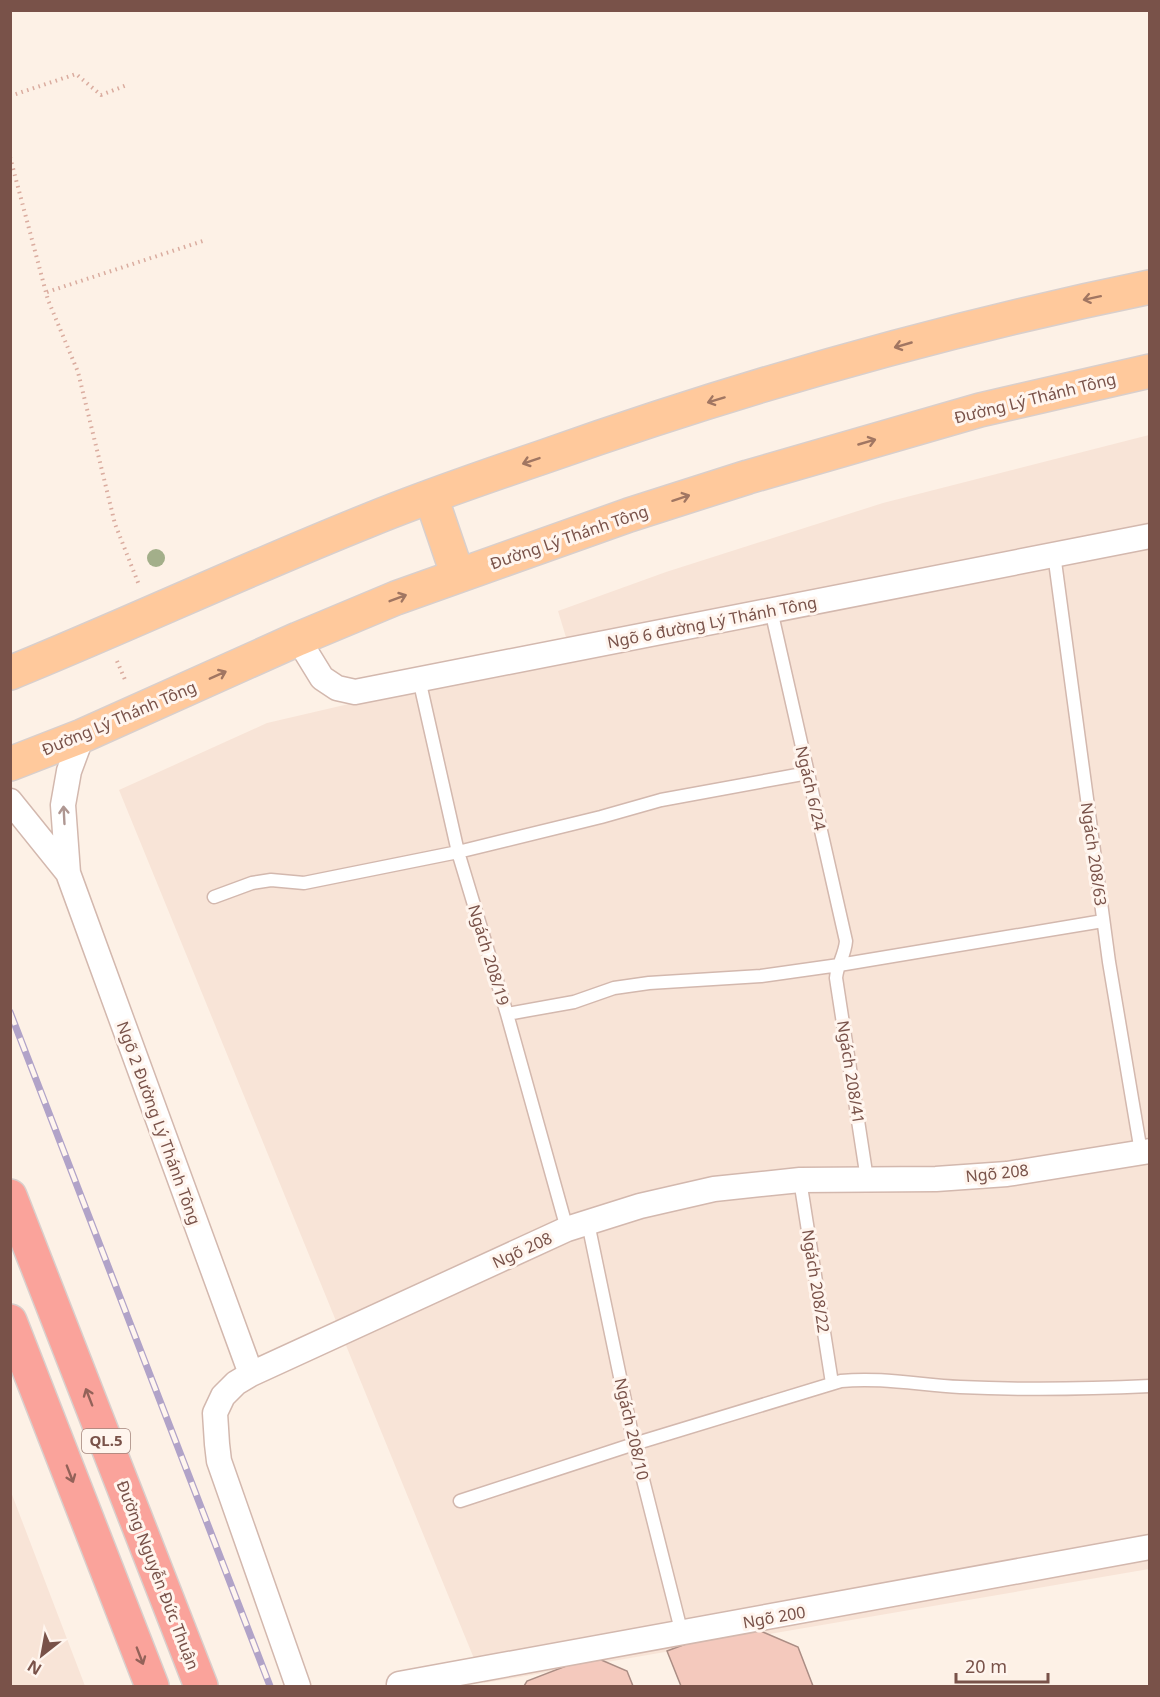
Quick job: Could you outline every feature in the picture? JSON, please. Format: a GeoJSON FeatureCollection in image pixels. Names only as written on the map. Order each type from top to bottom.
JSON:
{"type":"FeatureCollection","features":[{"type":"Feature","properties":{"kind":"highway","name":"Đường Nguyễn Đức Thuận"},"geometry":{"type":"LineString","coordinates":[[10,1196],[201,1686]]}},
{"type":"Feature","properties":{"kind":"highway","name":"QL.5"},"geometry":{"type":"LineString","coordinates":[[10,1321],[152,1686]]}},
{"type":"Feature","properties":{"kind":"main road"},"geometry":{"type":"LineString","coordinates":[[10,673],[288,553],[431,497],[603,436],[822,368],[954,331],[1149,287]]}},
{"type":"Feature","properties":{"kind":"main road","name":"Đường Lý Thánh Tông"},"geometry":{"type":"LineString","coordinates":[[10,764],[82,736],[298,639],[396,598],[629,515],[759,473],[980,410],[1149,371]]}},
{"type":"Feature","properties":{"kind":"main road"},"geometry":{"type":"LineString","coordinates":[[431,497],[459,576]]}},
{"type":"Feature","properties":{"kind":"street","name":"Ngõ 6 đường Lý Thánh Tông"},"geometry":{"type":"LineString","coordinates":[[298,639],[322,678],[337,688],[355,692],[1149,536]]}},
{"type":"Feature","properties":{"kind":"street"},"geometry":{"type":"LineString","coordinates":[[68,873],[63,805],[69,771],[82,736]]}},
{"type":"Feature","properties":{"kind":"street"},"geometry":{"type":"LineString","coordinates":[[10,801],[68,873]]}},
{"type":"Feature","properties":{"kind":"street","name":"Ngõ 2 Đường Lý Thánh Tông"},"geometry":{"type":"LineString","coordinates":[[68,873],[251,1374]]}},
{"type":"Feature","properties":{"kind":"street","name":"Ngõ 208"},"geometry":{"type":"LineString","coordinates":[[298,1686],[218,1452],[215,1413],[223,1396],[236,1383],[251,1374],[577,1226],[640,1206],[714,1189],[800,1180],[936,1179],[1007,1174],[1145,1152]]}},
{"type":"Feature","properties":{"kind":"street","name":"Ngõ 200"},"geometry":{"type":"LineString","coordinates":[[399,1684],[1149,1547]]}},
{"type":"Feature","properties":{"kind":"lane","name":"Ngách 208/63"},"geometry":{"type":"LineString","coordinates":[[1054,554],[1103,921],[1145,1152]]}},
{"type":"Feature","properties":{"kind":"lane","name":"Ngách 6/24"},"geometry":{"type":"LineString","coordinates":[[771,610],[846,941],[845,953],[839,965]]}},
{"type":"Feature","properties":{"kind":"lane","name":"Ngách 208/19"},"geometry":{"type":"LineString","coordinates":[[419,679],[458,852],[507,1014],[577,1226]]}},
{"type":"Feature","properties":{"kind":"lane"},"geometry":{"type":"LineString","coordinates":[[214,897],[252,883],[271,880],[304,883],[458,852],[661,800],[808,773]]}},
{"type":"Feature","properties":{"kind":"lane"},"geometry":{"type":"LineString","coordinates":[[507,1014],[574,1002],[614,988],[649,983],[761,976],[1103,921]]}},
{"type":"Feature","properties":{"kind":"lane","name":"Ngách 208/41"},"geometry":{"type":"LineString","coordinates":[[839,965],[836,978],[867,1179]]}},
{"type":"Feature","properties":{"kind":"lane","name":"Ngách 208/22"},"geometry":{"type":"LineString","coordinates":[[800,1180],[832,1383]]}},
{"type":"Feature","properties":{"kind":"lane","name":"Ngách 208/10"},"geometry":{"type":"LineString","coordinates":[[577,1226],[682,1634]]}},
{"type":"Feature","properties":{"kind":"lane"},"geometry":{"type":"LineString","coordinates":[[460,1501],[832,1383],[873,1379],[931,1386],[999,1389],[1149,1386]]}},
{"type":"Feature","properties":{"kind":"path"},"geometry":{"type":"LineString","coordinates":[[10,96],[76,74],[101,95],[127,86]]}},
{"type":"Feature","properties":{"kind":"path"},"geometry":{"type":"LineString","coordinates":[[10,157],[47,292],[78,372],[115,524],[149,614]]}},
{"type":"Feature","properties":{"kind":"path"},"geometry":{"type":"LineString","coordinates":[[47,292],[206,240]]}},
{"type":"Feature","properties":{"kind":"path"},"geometry":{"type":"LineString","coordinates":[[116,657],[127,685]]}},
{"type":"Feature","properties":{"kind":"shaded area"},"geometry":{"type":"Polygon","coordinates":[[[1149,435],[1149,1569],[484,1683],[119,790],[267,723],[465,677],[572,657],[558,611],[666,572],[883,503],[1149,435]]]}},
{"type":"Feature","properties":{"kind":"shaded area"},"geometry":{"type":"Polygon","coordinates":[[[11,1492],[85,1686],[11,1686],[11,1492]]]}},
{"type":"Feature","properties":{"kind":"building"},"geometry":{"type":"Polygon","coordinates":[[[742,1623],[798,1647],[813,1686],[681,1686],[667,1651],[742,1623]]]}},
{"type":"Feature","properties":{"kind":"building"},"geometry":{"type":"Polygon","coordinates":[[[592,1656],[627,1671],[633,1686],[524,1686],[527,1681],[592,1656]]]}},
{"type":"Feature","properties":{"kind":"railway"},"geometry":{"type":"LineString","coordinates":[[10,1012],[270,1686]]}}]}
